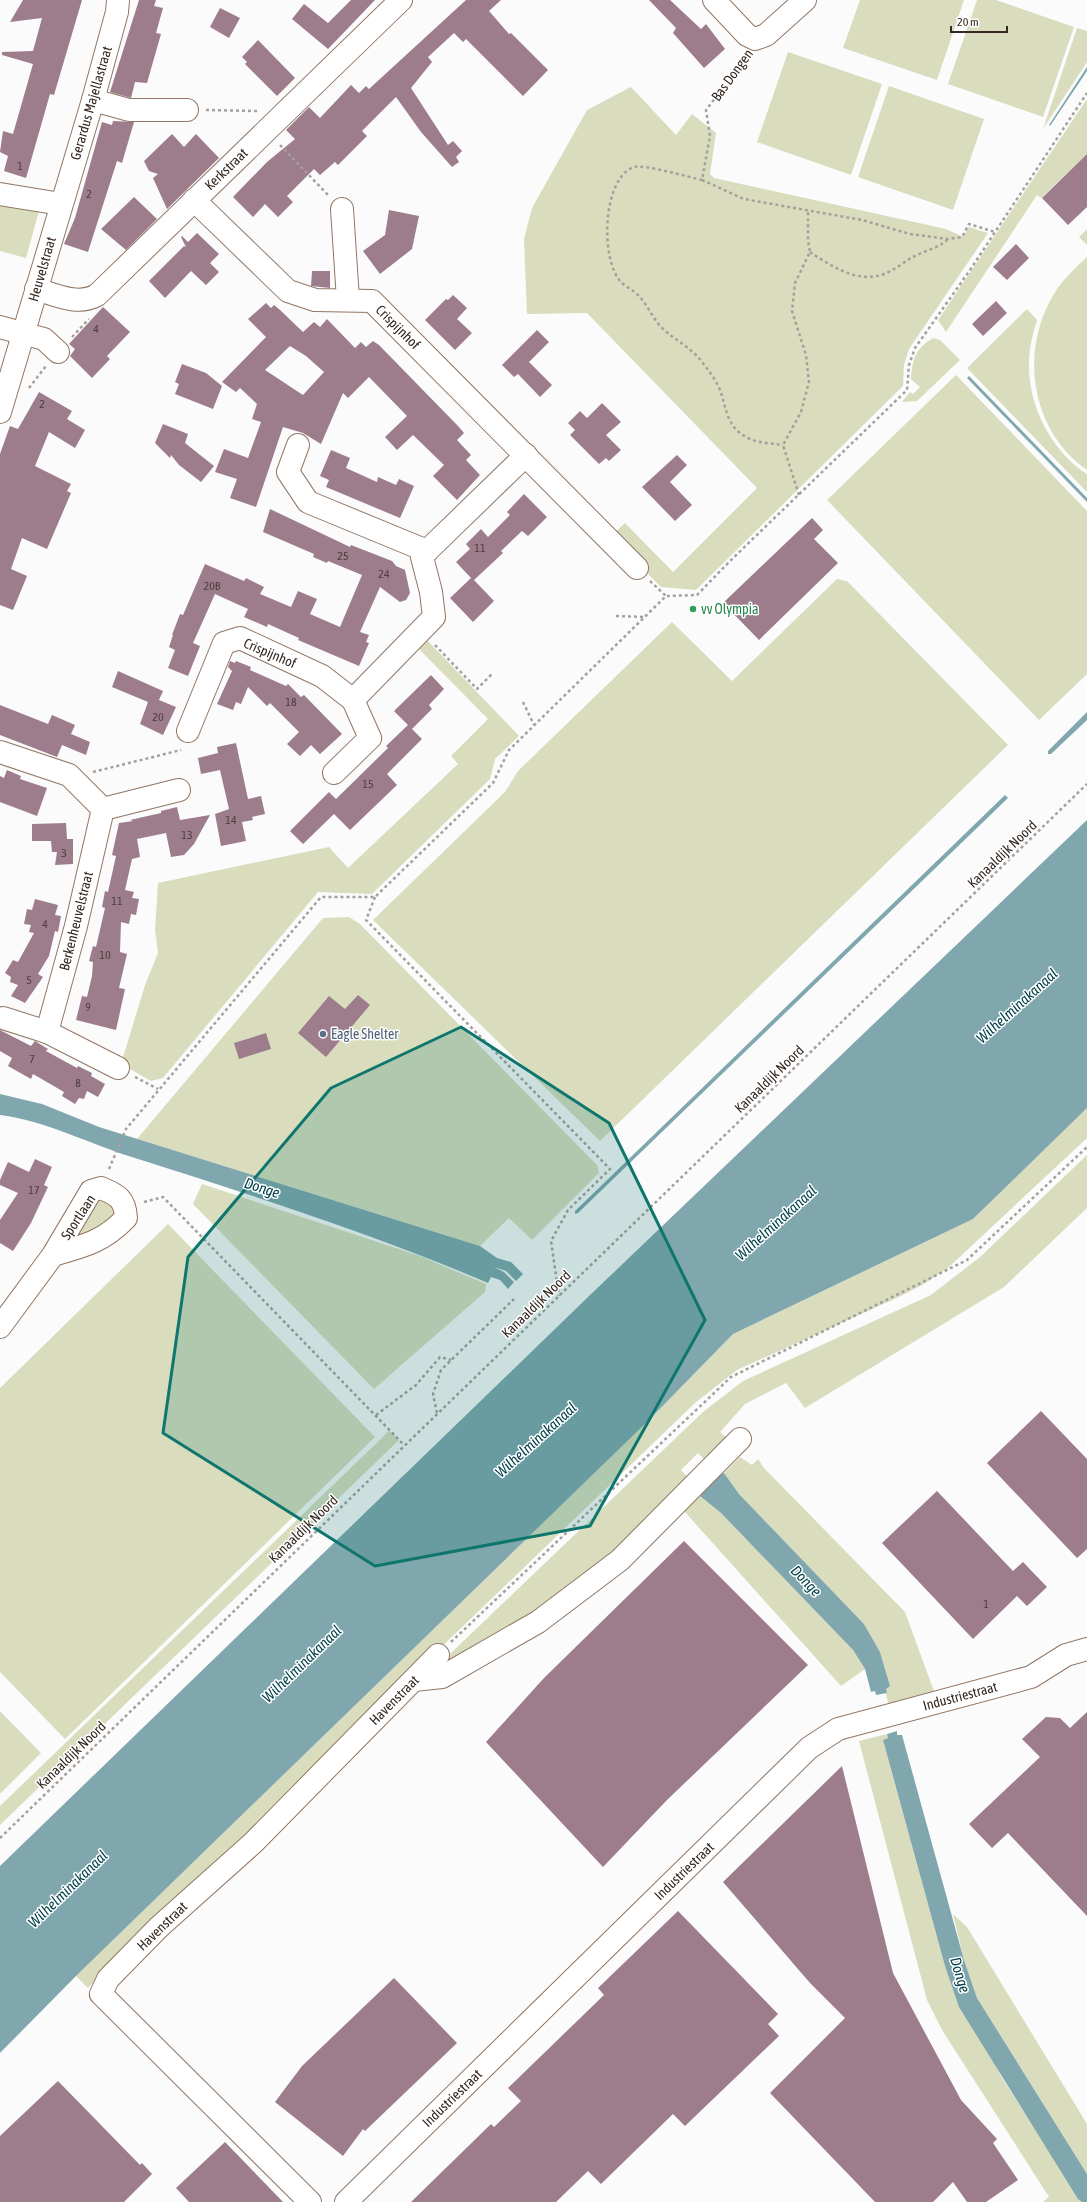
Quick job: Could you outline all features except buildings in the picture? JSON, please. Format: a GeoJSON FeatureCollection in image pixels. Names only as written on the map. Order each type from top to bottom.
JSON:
{"type":"FeatureCollection","features":[{"type":"Feature","properties":{"kind":"street","name":"Gerardus Majellastraat"},"geometry":{"type":"LineString","coordinates":[[61,204],[117,12],[118,0]]}},
{"type":"Feature","properties":{"kind":"street","name":"Kerkstraat"},"geometry":{"type":"LineString","coordinates":[[36,289],[69,299],[87,301],[97,295],[401,0]]}},
{"type":"Feature","properties":{"kind":"street","name":"Bas Dongen"},"geometry":{"type":"LineString","coordinates":[[714,0],[747,35],[755,39],[766,35],[805,0]]}},
{"type":"Feature","properties":{"kind":"street"},"geometry":{"type":"LineString","coordinates":[[92,100],[129,110],[187,110]]}},
{"type":"Feature","properties":{"kind":"street"},"geometry":{"type":"LineString","coordinates":[[0,194],[61,204]]}},
{"type":"Feature","properties":{"kind":"street","name":"Crispijnhof"},"geometry":{"type":"LineString","coordinates":[[194,200],[288,291],[315,300],[372,301],[637,568]]}},
{"type":"Feature","properties":{"kind":"street","name":"Heuvelstraat"},"geometry":{"type":"LineString","coordinates":[[0,412],[61,204]]}},
{"type":"Feature","properties":{"kind":"street"},"geometry":{"type":"LineString","coordinates":[[342,209],[348,300]]}},
{"type":"Feature","properties":{"kind":"street"},"geometry":{"type":"LineString","coordinates":[[0,328],[44,339],[58,352]]}},
{"type":"Feature","properties":{"kind":"street"},"geometry":{"type":"LineString","coordinates":[[298,445],[288,472],[308,502],[427,551]]}},
{"type":"Feature","properties":{"kind":"street"},"geometry":{"type":"LineString","coordinates":[[353,700],[434,618],[431,592],[422,557],[526,455]]}},
{"type":"Feature","properties":{"kind":"street","name":"Crispijnhof"},"geometry":{"type":"LineString","coordinates":[[188,731],[224,643],[240,638],[322,676],[353,700],[370,738],[334,773]]}},
{"type":"Feature","properties":{"kind":"street"},"geometry":{"type":"LineString","coordinates":[[0,752],[69,775],[103,809],[179,790]]}},
{"type":"Feature","properties":{"kind":"street","name":"Berkenheuvelstraat"},"geometry":{"type":"LineString","coordinates":[[47,1032],[76,926],[103,809]]}},
{"type":"Feature","properties":{"kind":"street"},"geometry":{"type":"LineString","coordinates":[[3,1018],[47,1032],[118,1068]]}},
{"type":"Feature","properties":{"kind":"street","name":"Sportlaan"},"geometry":{"type":"LineString","coordinates":[[0,1326],[53,1255],[91,1191],[101,1188],[116,1194],[125,1206],[126,1218],[112,1233],[87,1245],[53,1255]]}},
{"type":"Feature","properties":{"kind":"street"},"geometry":{"type":"LineString","coordinates":[[414,1680],[442,1676],[538,1622],[620,1560],[740,1439]]}},
{"type":"Feature","properties":{"kind":"street","name":"Industriestraat"},"geometry":{"type":"LineString","coordinates":[[346,2202],[809,1748],[838,1729],[1031,1677],[1066,1655],[1087,1649]]}},
{"type":"Feature","properties":{"kind":"street","name":"Havenstraat"},"geometry":{"type":"LineString","coordinates":[[310,2202],[101,1994],[108,1979],[154,1932],[253,1843],[438,1655]]}},
{"type":"Feature","properties":{"kind":"path","name":"Bas Dongen"},"geometry":{"type":"LineString","coordinates":[[702,180],[710,136],[706,110],[753,48],[755,39]]}},
{"type":"Feature","properties":{"kind":"path"},"geometry":{"type":"LineString","coordinates":[[559,1296],[551,1241],[568,1210],[610,1169],[366,920],[375,897],[493,783],[509,750],[666,596],[697,595],[731,560],[907,390],[909,365],[915,348],[995,232],[1087,92]]}},
{"type":"Feature","properties":{"kind":"path"},"geometry":{"type":"LineString","coordinates":[[187,110],[285,112]]}},
{"type":"Feature","properties":{"kind":"path"},"geometry":{"type":"LineString","coordinates":[[266,130],[342,209]]}},
{"type":"Feature","properties":{"kind":"path"},"geometry":{"type":"LineString","coordinates":[[783,446],[750,441],[730,424],[720,390],[709,371],[694,352],[661,327],[637,294],[621,282],[614,272],[608,248],[606,224],[614,192],[623,172],[635,166],[702,180],[744,199],[808,209],[862,220],[910,234],[948,240],[962,237],[969,224],[995,232]]}},
{"type":"Feature","properties":{"kind":"path"},"geometry":{"type":"LineString","coordinates":[[799,495],[783,446],[801,412],[809,382],[806,355],[792,311],[795,283],[810,252],[808,241],[808,209]]}},
{"type":"Feature","properties":{"kind":"path"},"geometry":{"type":"LineString","coordinates":[[810,252],[842,271],[867,277],[884,274],[913,257],[941,245],[948,240]]}},
{"type":"Feature","properties":{"kind":"path"},"geometry":{"type":"LineString","coordinates":[[616,616],[645,617]]}},
{"type":"Feature","properties":{"kind":"path"},"geometry":{"type":"LineString","coordinates":[[422,630],[477,689],[493,673]]}},
{"type":"Feature","properties":{"kind":"path"},"geometry":{"type":"LineString","coordinates":[[523,702],[534,725]]}},
{"type":"Feature","properties":{"kind":"path"},"geometry":{"type":"LineString","coordinates":[[83,788],[94,771],[181,750],[188,731]]}},
{"type":"Feature","properties":{"kind":"path","name":"Kanaaldijk Noord"},"geometry":{"type":"LineString","coordinates":[[0,1838],[1087,784]]}},
{"type":"Feature","properties":{"kind":"path"},"geometry":{"type":"LineString","coordinates":[[113,1160],[126,1129],[158,1089],[321,897],[375,897]]}},
{"type":"Feature","properties":{"kind":"path"},"geometry":{"type":"LineString","coordinates":[[118,1068],[158,1089]]}},
{"type":"Feature","properties":{"kind":"path"},"geometry":{"type":"LineString","coordinates":[[438,1655],[731,1377],[967,1260],[1087,1147]]}},
{"type":"Feature","properties":{"kind":"path"},"geometry":{"type":"LineString","coordinates":[[125,1206],[163,1197],[404,1445]]}},
{"type":"Feature","properties":{"kind":"path"},"geometry":{"type":"LineString","coordinates":[[437,1414],[433,1394],[441,1370],[514,1299]]}},
{"type":"Feature","properties":{"kind":"path"},"geometry":{"type":"LineString","coordinates":[[376,1415],[416,1385],[440,1357],[451,1360]]}},
{"type":"Feature","properties":{"kind":"highlighted area"},"geometry":{"type":"Polygon","coordinates":[[[461,1027],[609,1123],[705,1320],[590,1526],[375,1566],[163,1433],[188,1257],[331,1088],[461,1027]]]}},
{"type":"Feature","properties":{"kind":"green space"},"geometry":{"type":"Polygon","coordinates":[[[860,0],[964,0],[937,80],[843,48],[860,0]]]}},
{"type":"Feature","properties":{"kind":"green space"},"geometry":{"type":"Polygon","coordinates":[[[977,0],[996,0],[1074,27],[1043,117],[948,84],[977,0]]]}},
{"type":"Feature","properties":{"kind":"green space"},"geometry":{"type":"Polygon","coordinates":[[[1077,28],[1087,31],[1087,62],[1043,129],[1077,28]]]}},
{"type":"Feature","properties":{"kind":"green space"},"geometry":{"type":"Polygon","coordinates":[[[788,52],[882,84],[851,175],[757,142],[788,52]]]}},
{"type":"Feature","properties":{"kind":"green space"},"geometry":{"type":"Polygon","coordinates":[[[889,86],[984,119],[953,210],[858,177],[889,86]]]}},
{"type":"Feature","properties":{"kind":"green space"},"geometry":{"type":"Polygon","coordinates":[[[631,87],[676,135],[692,114],[716,133],[710,174],[714,178],[946,229],[963,237],[969,227],[988,233],[909,349],[904,365],[903,386],[696,590],[661,587],[628,554],[615,532],[625,523],[673,572],[757,488],[587,313],[527,314],[524,239],[532,208],[587,110],[631,87]]]}},
{"type":"Feature","properties":{"kind":"green space"},"geometry":{"type":"Polygon","coordinates":[[[1087,99],[1087,154],[1041,198],[1037,195],[946,332],[938,320],[1087,99]]]}},
{"type":"Feature","properties":{"kind":"green space"},"geometry":{"type":"Polygon","coordinates":[[[0,203],[39,211],[26,258],[0,251],[0,203]]]}},
{"type":"Feature","properties":{"kind":"green space"},"geometry":{"type":"Polygon","coordinates":[[[1087,229],[1087,245],[1079,237],[1087,229]]]}},
{"type":"Feature","properties":{"kind":"green space"},"geometry":{"type":"Polygon","coordinates":[[[1087,257],[1087,470],[1069,454],[1054,435],[1044,415],[1037,392],[1034,369],[1036,346],[1041,323],[1050,301],[1062,283],[1087,257]]]}},
{"type":"Feature","properties":{"kind":"green space"},"geometry":{"type":"Polygon","coordinates":[[[1027,309],[1037,320],[1030,346],[1029,363],[1030,379],[1037,411],[1044,426],[1063,453],[1087,474],[1087,492],[967,368],[1027,309]]]}},
{"type":"Feature","properties":{"kind":"green space"},"geometry":{"type":"Polygon","coordinates":[[[933,338],[940,340],[960,360],[917,401],[902,402],[910,392],[913,394],[920,387],[911,379],[912,366],[919,350],[933,338]]]}},
{"type":"Feature","properties":{"kind":"green space"},"geometry":{"type":"Polygon","coordinates":[[[956,375],[1087,511],[1087,674],[1039,720],[827,500],[956,375]]]}},
{"type":"Feature","properties":{"kind":"green space"},"geometry":{"type":"Polygon","coordinates":[[[837,579],[847,581],[1008,745],[600,1141],[373,920],[505,792],[518,771],[672,622],[732,681],[837,579]]]}},
{"type":"Feature","properties":{"kind":"green space"},"geometry":{"type":"Polygon","coordinates":[[[425,638],[519,736],[495,759],[490,779],[372,894],[318,892],[163,1078],[151,1081],[121,1064],[145,985],[158,953],[155,930],[158,883],[329,847],[348,868],[458,764],[451,756],[488,719],[416,646],[425,638]]]}},
{"type":"Feature","properties":{"kind":"green space"},"geometry":{"type":"Polygon","coordinates":[[[349,917],[360,924],[597,1165],[599,1173],[532,1240],[509,1218],[480,1246],[137,1139],[323,918],[349,917]]]}},
{"type":"Feature","properties":{"kind":"green space"},"geometry":{"type":"Polygon","coordinates":[[[1087,1108],[1087,1138],[949,1267],[924,1284],[901,1296],[737,1370],[695,1403],[220,1859],[160,1912],[88,1988],[76,1976],[647,1422],[733,1334],[973,1219],[1087,1108]]]}},
{"type":"Feature","properties":{"kind":"green space"},"geometry":{"type":"Polygon","coordinates":[[[1087,1155],[1087,1208],[1004,1287],[805,1408],[786,1383],[745,1404],[720,1432],[729,1440],[707,1462],[698,1453],[681,1470],[690,1479],[602,1564],[565,1595],[451,1661],[448,1659],[451,1653],[703,1412],[743,1381],[931,1295],[980,1257],[1087,1155]]]}},
{"type":"Feature","properties":{"kind":"green space"},"geometry":{"type":"Polygon","coordinates":[[[202,1184],[420,1256],[486,1284],[485,1292],[374,1389],[193,1204],[202,1184]]]}},
{"type":"Feature","properties":{"kind":"green space"},"geometry":{"type":"Polygon","coordinates":[[[105,1198],[119,1215],[67,1245],[96,1200],[105,1198]]]}},
{"type":"Feature","properties":{"kind":"green space"},"geometry":{"type":"Polygon","coordinates":[[[168,1224],[375,1437],[65,1739],[0,1672],[0,1388],[168,1224]]]}},
{"type":"Feature","properties":{"kind":"green space"},"geometry":{"type":"Polygon","coordinates":[[[389,1431],[399,1440],[0,1825],[0,1806],[389,1431]]]}},
{"type":"Feature","properties":{"kind":"green space"},"geometry":{"type":"Polygon","coordinates":[[[740,1457],[752,1465],[758,1459],[764,1468],[905,1612],[935,1694],[889,1707],[885,1689],[890,1686],[880,1652],[864,1624],[739,1494],[724,1473],[740,1457]]]}},
{"type":"Feature","properties":{"kind":"green space"},"geometry":{"type":"Polygon","coordinates":[[[700,1496],[721,1513],[853,1650],[865,1669],[841,1686],[684,1511],[700,1496]]]}},
{"type":"Feature","properties":{"kind":"green space"},"geometry":{"type":"Polygon","coordinates":[[[0,1711],[41,1753],[0,1794],[0,1711]]]}},
{"type":"Feature","properties":{"kind":"green space"},"geometry":{"type":"Polygon","coordinates":[[[887,1734],[888,1738],[883,1740],[945,1966],[1002,2078],[1082,2202],[1043,2202],[1049,2197],[942,2030],[927,2000],[859,1741],[887,1734]]]}},
{"type":"Feature","properties":{"kind":"green space"},"geometry":{"type":"Polygon","coordinates":[[[953,1914],[967,1927],[1087,2124],[1087,2174],[977,1998],[964,1960],[953,1914]]]}},
{"type":"Feature","properties":{"kind":"water"},"geometry":{"type":"Polygon","coordinates":[[[1087,67],[1087,71],[1050,126],[1049,125],[1087,67]]]}},
{"type":"Feature","properties":{"kind":"water"},"geometry":{"type":"Polygon","coordinates":[[[969,376],[1087,498],[1087,502],[967,378],[969,376]]]}},
{"type":"Feature","properties":{"kind":"water"},"geometry":{"type":"Polygon","coordinates":[[[1087,712],[1087,720],[1051,754],[1048,754],[1048,751],[1087,712]]]}},
{"type":"Feature","properties":{"kind":"water"},"geometry":{"type":"Polygon","coordinates":[[[1005,795],[1008,798],[578,1213],[575,1214],[575,1211],[1005,795]]]}},
{"type":"Feature","properties":{"kind":"water","name":"Wilhelminakanaal"},"geometry":{"type":"Polygon","coordinates":[[[1087,820],[1087,1108],[973,1219],[733,1334],[647,1422],[76,1976],[0,2053],[0,1866],[588,1297],[1087,820]]]}},
{"type":"Feature","properties":{"kind":"water","name":"Donge"},"geometry":{"type":"Polygon","coordinates":[[[0,1094],[42,1104],[99,1127],[480,1246],[497,1258],[511,1262],[523,1274],[516,1281],[506,1271],[494,1267],[504,1272],[514,1282],[508,1289],[500,1280],[491,1277],[488,1283],[401,1248],[313,1216],[118,1152],[34,1122],[0,1115],[0,1094]]]}},
{"type":"Feature","properties":{"kind":"water","name":"Donge"},"geometry":{"type":"Polygon","coordinates":[[[724,1473],[739,1494],[864,1624],[880,1652],[890,1686],[886,1689],[887,1693],[876,1695],[875,1691],[871,1692],[865,1669],[853,1650],[721,1513],[700,1496],[716,1474],[719,1476],[724,1473]]]}},
{"type":"Feature","properties":{"kind":"water","name":"Donge"},"geometry":{"type":"Polygon","coordinates":[[[897,1731],[897,1735],[902,1735],[964,1960],[977,1998],[1087,2174],[1087,2202],[1082,2202],[1078,2199],[959,2007],[945,1966],[883,1740],[888,1738],[887,1734],[897,1731]]]}},
{"type":"Feature","properties":{"kind":"place","name":"vv Olympia"},"geometry":{"type":"Point","coordinates":[693,609]}},
{"type":"Feature","properties":{"kind":"place","name":"Eagle Shelter"},"geometry":{"type":"Point","coordinates":[323,1034]}}]}
